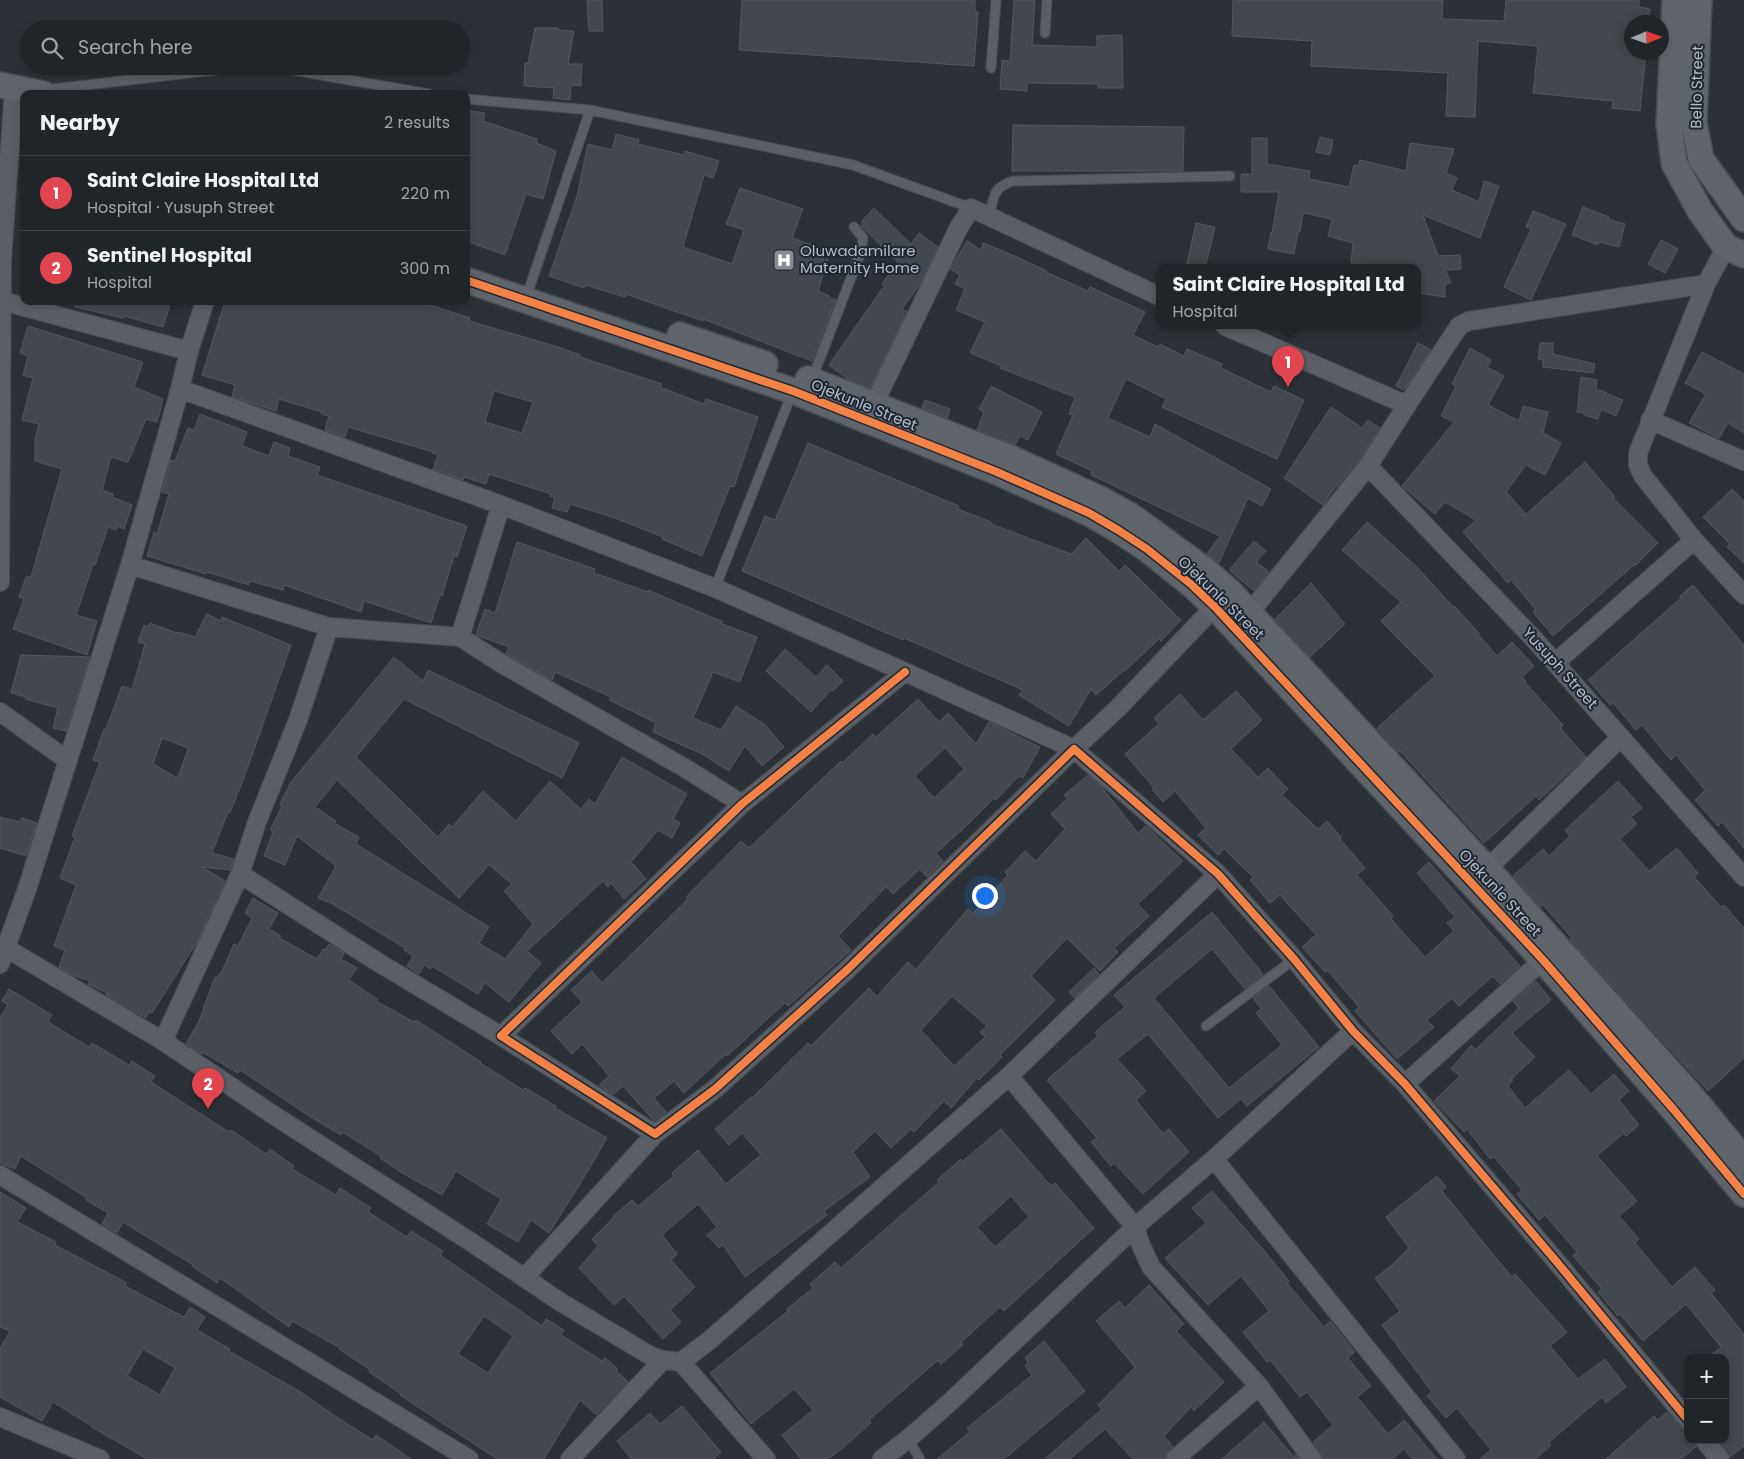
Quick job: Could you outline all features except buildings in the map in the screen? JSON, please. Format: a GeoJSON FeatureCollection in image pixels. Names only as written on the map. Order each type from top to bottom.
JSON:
{"type":"FeatureCollection","features":[{"type":"Feature","properties":{"kind":"street","name":"Bello Street"},"geometry":{"type":"LineString","coordinates":[[1675,0],[1669,124],[1674,163],[1700,211],[1735,251]]}},
{"type":"Feature","properties":{"kind":"street","name":"Bello Street"},"geometry":{"type":"LineString","coordinates":[[1700,0],[1694,123],[1700,159],[1744,219]]}},
{"type":"Feature","properties":{"kind":"street"},"geometry":{"type":"LineString","coordinates":[[0,582],[1,260],[19,97]]}},
{"type":"Feature","properties":{"kind":"street"},"geometry":{"type":"LineString","coordinates":[[869,412],[958,229],[971,208],[1156,295]]}},
{"type":"Feature","properties":{"kind":"street"},"geometry":{"type":"LineString","coordinates":[[1735,251],[1706,284],[1650,420],[1638,453],[1638,465],[1644,476],[1694,540],[1744,594]]}},
{"type":"Feature","properties":{"kind":"street","name":"Ojekunle Street"},"geometry":{"type":"LineString","coordinates":[[470,265],[529,289],[720,348],[802,386],[869,412],[1089,513],[1147,549],[1192,585],[1222,599],[1543,960],[1674,1110],[1744,1194]]}},
{"type":"Feature","properties":{"kind":"street","name":"Ojekunle Street"},"geometry":{"type":"LineString","coordinates":[[470,281],[802,386]]}},
{"type":"Feature","properties":{"kind":"street"},"geometry":{"type":"LineString","coordinates":[[1243,622],[1368,466],[1459,326],[1469,321],[1706,284]]}},
{"type":"Feature","properties":{"kind":"street"},"geometry":{"type":"LineString","coordinates":[[2,302],[190,351]]}},
{"type":"Feature","properties":{"kind":"street"},"geometry":{"type":"LineString","coordinates":[[205,305],[130,565],[3,956],[163,1041],[570,1308],[651,1356],[663,1360],[681,1362],[766,1459]]}},
{"type":"Feature","properties":{"kind":"street"},"geometry":{"type":"LineString","coordinates":[[1232,329],[1408,405]]}},
{"type":"Feature","properties":{"kind":"street"},"geometry":{"type":"LineString","coordinates":[[180,389],[501,505],[715,588],[1074,749],[1218,874],[1294,959],[1354,1031],[1405,1084],[1684,1415]]}},
{"type":"Feature","properties":{"kind":"street"},"geometry":{"type":"LineString","coordinates":[[1650,420],[1744,461]]}},
{"type":"Feature","properties":{"kind":"street","name":"Yusuph Street"},"geometry":{"type":"LineString","coordinates":[[1368,466],[1527,631],[1744,877]]}},
{"type":"Feature","properties":{"kind":"street"},"geometry":{"type":"LineString","coordinates":[[460,638],[501,505]]}},
{"type":"Feature","properties":{"kind":"street"},"geometry":{"type":"LineString","coordinates":[[1555,663],[1694,540]]}},
{"type":"Feature","properties":{"kind":"street"},"geometry":{"type":"LineString","coordinates":[[130,565],[329,627],[460,638],[685,768],[742,804]]}},
{"type":"Feature","properties":{"kind":"street"},"geometry":{"type":"LineString","coordinates":[[524,1278],[655,1134],[715,1089],[848,969],[1118,708],[1222,599]]}},
{"type":"Feature","properties":{"kind":"street","name":"Ojekunle Street"},"geometry":{"type":"LineString","coordinates":[[1243,622],[1487,869],[1688,1092],[1744,1160]]}},
{"type":"Feature","properties":{"kind":"street"},"geometry":{"type":"LineString","coordinates":[[163,1041],[240,874],[257,822],[298,720],[329,627]]}},
{"type":"Feature","properties":{"kind":"street"},"geometry":{"type":"LineString","coordinates":[[501,1036],[742,804],[905,672]]}},
{"type":"Feature","properties":{"kind":"street"},"geometry":{"type":"LineString","coordinates":[[0,712],[68,760]]}},
{"type":"Feature","properties":{"kind":"street"},"geometry":{"type":"LineString","coordinates":[[1487,869],[1621,737]]}},
{"type":"Feature","properties":{"kind":"street"},"geometry":{"type":"LineString","coordinates":[[240,874],[655,1134]]}},
{"type":"Feature","properties":{"kind":"street"},"geometry":{"type":"LineString","coordinates":[[681,1362],[718,1333],[1009,1076],[1218,874]]}},
{"type":"Feature","properties":{"kind":"street"},"geometry":{"type":"LineString","coordinates":[[1405,1084],[1543,960]]}},
{"type":"Feature","properties":{"kind":"street"},"geometry":{"type":"LineString","coordinates":[[882,1459],[948,1404],[1135,1227],[1214,1159],[1354,1031]]}},
{"type":"Feature","properties":{"kind":"street"},"geometry":{"type":"LineString","coordinates":[[1009,1076],[1135,1227],[1151,1267],[1259,1386],[1312,1459]]}},
{"type":"Feature","properties":{"kind":"street"},"geometry":{"type":"LineString","coordinates":[[1214,1159],[1456,1459]]}},
{"type":"Feature","properties":{"kind":"street"},"geometry":{"type":"LineString","coordinates":[[0,1175],[469,1459]]}},
{"type":"Feature","properties":{"kind":"street"},"geometry":{"type":"LineString","coordinates":[[570,1459],[663,1360]]}},
{"type":"Feature","properties":{"kind":"street"},"geometry":{"type":"LineString","coordinates":[[1175,1459],[1259,1386]]}},
{"type":"Feature","properties":{"kind":"street"},"geometry":{"type":"LineString","coordinates":[[0,1417],[100,1459]]}},
{"type":"Feature","properties":{"kind":"street"},"geometry":{"type":"LineString","coordinates":[[1707,1444],[1720,1459]]}},
{"type":"Feature","properties":{"kind":"lane"},"geometry":{"type":"LineString","coordinates":[[991,68],[996,0]]}},
{"type":"Feature","properties":{"kind":"lane"},"geometry":{"type":"LineString","coordinates":[[1045,33],[1047,0]]}},
{"type":"Feature","properties":{"kind":"lane"},"geometry":{"type":"LineString","coordinates":[[71,90],[183,75]]}},
{"type":"Feature","properties":{"kind":"lane"},"geometry":{"type":"LineString","coordinates":[[321,75],[406,90]]}},
{"type":"Feature","properties":{"kind":"lane"},"geometry":{"type":"LineString","coordinates":[[470,99],[590,110],[853,165],[971,208]]}},
{"type":"Feature","properties":{"kind":"lane"},"geometry":{"type":"LineString","coordinates":[[529,289],[590,110]]}},
{"type":"Feature","properties":{"kind":"lane"},"geometry":{"type":"LineString","coordinates":[[989,217],[995,192],[1001,185],[1013,181],[1230,176]]}},
{"type":"Feature","properties":{"kind":"lane"},"geometry":{"type":"LineString","coordinates":[[715,588],[861,252],[863,238],[854,227]]}},
{"type":"Feature","properties":{"kind":"lane"},"geometry":{"type":"LineString","coordinates":[[1206,1026],[1294,959]]}},
{"type":"Feature","properties":{"kind":"lane"},"geometry":{"type":"LineString","coordinates":[[908,1439],[920,1459]]}},
{"type":"Feature","properties":{"kind":"cycle path"},"geometry":{"type":"LineString","coordinates":[[470,281],[793,391],[997,472],[1089,513],[1147,549],[1192,585],[1215,607],[1543,960],[1674,1110],[1744,1194]]}},
{"type":"Feature","properties":{"kind":"cycle path"},"geometry":{"type":"LineString","coordinates":[[905,672],[742,804],[501,1036],[655,1134],[715,1089],[848,969],[1074,749],[1218,874],[1294,959],[1353,1031],[1405,1084],[1684,1415]]}},
{"type":"Feature","properties":{"kind":"place","name":"Oluwadamilare Maternity Home"},"geometry":{"type":"Point","coordinates":[784,260]}},
{"type":"Feature","properties":{"kind":"place","name":"Saint Claire Hospital Ltd"},"geometry":{"type":"Point","coordinates":[1288,387]}},
{"type":"Feature","properties":{"kind":"place","name":"Sentinel Hospital"},"geometry":{"type":"Point","coordinates":[208,1109]}}]}
